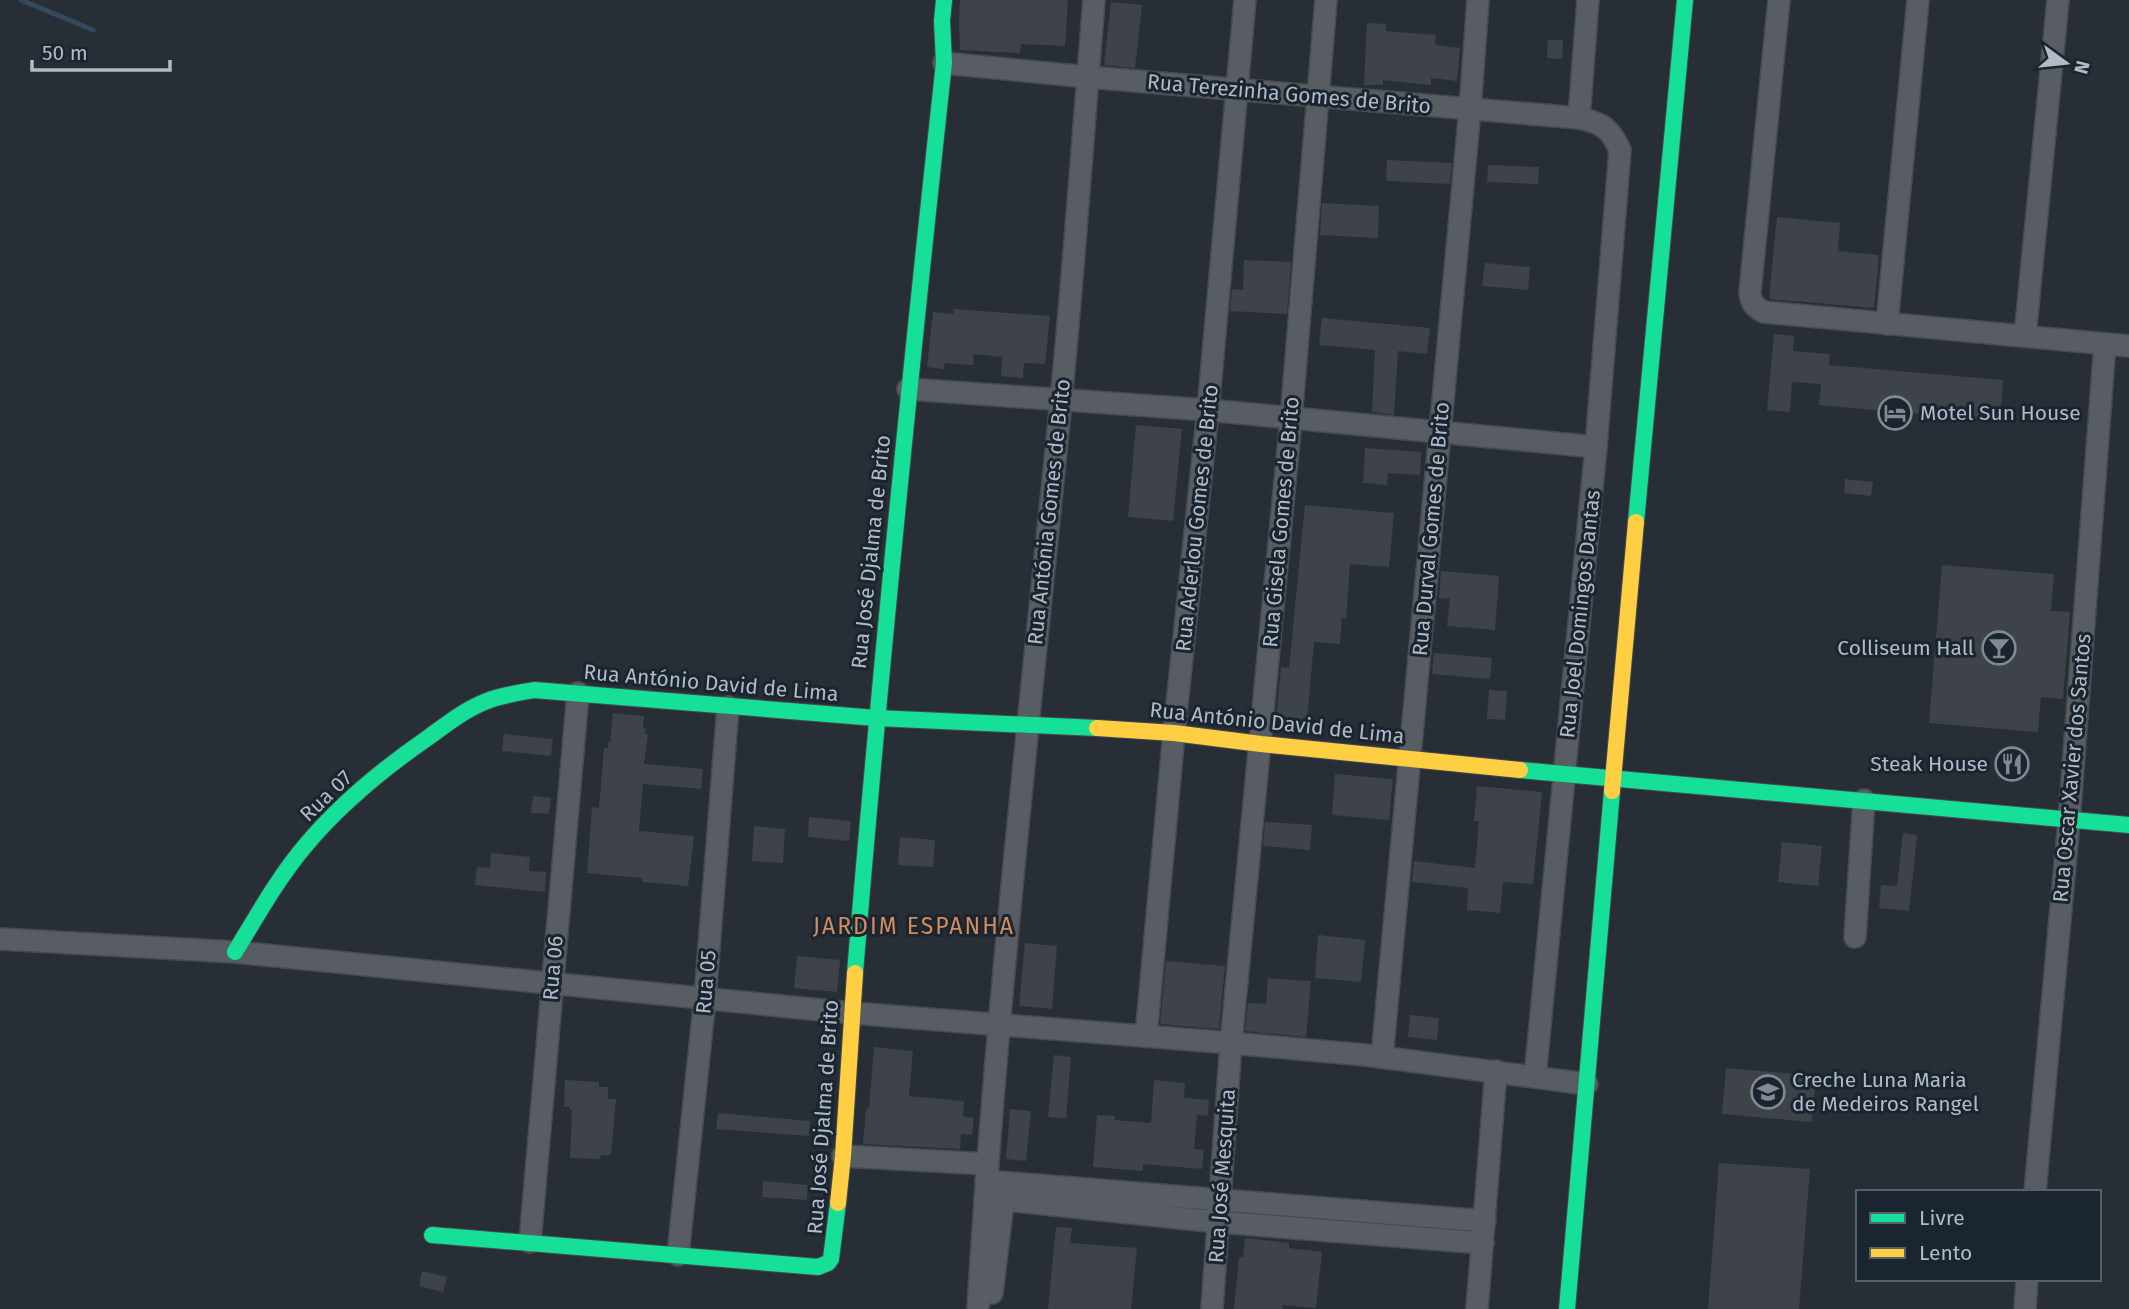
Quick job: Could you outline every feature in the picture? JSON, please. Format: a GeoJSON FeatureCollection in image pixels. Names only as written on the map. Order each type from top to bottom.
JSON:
{"type":"FeatureCollection","features":[{"type":"Feature","properties":{"kind":"street"},"geometry":{"type":"LineString","coordinates":[[927,0],[943,10]]}},
{"type":"Feature","properties":{"kind":"street","name":"Rua Antónia Gomes de Brito"},"geometry":{"type":"LineString","coordinates":[[993,1185],[999,1024],[1061,399],[1094,0]]}},
{"type":"Feature","properties":{"kind":"street","name":"Rua Aderlou Gomes de Brito"},"geometry":{"type":"LineString","coordinates":[[1146,1036],[1208,410],[1245,0]]}},
{"type":"Feature","properties":{"kind":"street","name":"Rua Gisela Gomes de Brito"},"geometry":{"type":"LineString","coordinates":[[1231,1043],[1291,419],[1326,0]]}},
{"type":"Feature","properties":{"kind":"street","name":"Rua Durval Gomes de Brito"},"geometry":{"type":"LineString","coordinates":[[1382,1057],[1478,0]]}},
{"type":"Feature","properties":{"kind":"street"},"geometry":{"type":"LineString","coordinates":[[1579,118],[1588,0]]}},
{"type":"Feature","properties":{"kind":"street"},"geometry":{"type":"LineString","coordinates":[[1567,1309],[1649,368],[1685,0]]}},
{"type":"Feature","properties":{"kind":"street"},"geometry":{"type":"LineString","coordinates":[[1779,0],[1750,292],[1751,302],[1756,309],[1764,312],[2129,346]]}},
{"type":"Feature","properties":{"kind":"street"},"geometry":{"type":"LineString","coordinates":[[1887,324],[1918,0]]}},
{"type":"Feature","properties":{"kind":"street"},"geometry":{"type":"LineString","coordinates":[[2025,336],[2058,0]]}},
{"type":"Feature","properties":{"kind":"street","name":"Rua José Djalma de Brito"},"geometry":{"type":"LineString","coordinates":[[678,1255],[818,1267],[828,1263],[833,1253],[876,718],[908,388],[944,63],[943,10]]}},
{"type":"Feature","properties":{"kind":"street","name":"Rua Terezinha Gomes de Brito"},"geometry":{"type":"LineString","coordinates":[[944,63],[1579,118],[1607,128],[1620,150]]}},
{"type":"Feature","properties":{"kind":"street","name":"Rua Joel Domingos Dantas"},"geometry":{"type":"LineString","coordinates":[[1535,1076],[1596,447],[1620,150]]}},
{"type":"Feature","properties":{"kind":"street","name":"Rua Oscar Xavier dos Santos"},"geometry":{"type":"LineString","coordinates":[[2035,1190],[2068,821],[2105,344]]}},
{"type":"Feature","properties":{"kind":"street"},"geometry":{"type":"LineString","coordinates":[[908,388],[1208,410],[1596,447]]}},
{"type":"Feature","properties":{"kind":"street","name":"Rua António David de Lima"},"geometry":{"type":"LineString","coordinates":[[481,703],[505,694],[534,690],[876,718],[1174,733],[1614,779],[2129,825]]}},
{"type":"Feature","properties":{"kind":"street","name":"Rua 06"},"geometry":{"type":"LineString","coordinates":[[530,1242],[578,693]]}},
{"type":"Feature","properties":{"kind":"street","name":"Rua 07"},"geometry":{"type":"LineString","coordinates":[[235,953],[270,894],[306,845],[348,802],[388,767],[450,721],[481,703]]}},
{"type":"Feature","properties":{"kind":"street","name":"Rua 05"},"geometry":{"type":"LineString","coordinates":[[678,1255],[705,999],[728,707]]}},
{"type":"Feature","properties":{"kind":"street"},"geometry":{"type":"LineString","coordinates":[[1855,937],[1864,800]]}},
{"type":"Feature","properties":{"kind":"street"},"geometry":{"type":"LineString","coordinates":[[0,939],[235,953],[852,1013],[1231,1043],[1382,1057],[1587,1084]]}},
{"type":"Feature","properties":{"kind":"street","name":"Rua José Mesquita"},"geometry":{"type":"LineString","coordinates":[[1212,1309],[1231,1043]]}},
{"type":"Feature","properties":{"kind":"street"},"geometry":{"type":"LineString","coordinates":[[1477,1309],[1496,1071]]}},
{"type":"Feature","properties":{"kind":"street"},"geometry":{"type":"LineString","coordinates":[[842,1156],[993,1185],[1218,1222],[1484,1232]]}},
{"type":"Feature","properties":{"kind":"street"},"geometry":{"type":"LineString","coordinates":[[993,1185],[1220,1199],[1484,1232]]}},
{"type":"Feature","properties":{"kind":"street"},"geometry":{"type":"LineString","coordinates":[[978,1309],[993,1185]]}},
{"type":"Feature","properties":{"kind":"street"},"geometry":{"type":"LineString","coordinates":[[990,1309],[993,1185]]}},
{"type":"Feature","properties":{"kind":"street"},"geometry":{"type":"LineString","coordinates":[[432,1236],[678,1255]]}},
{"type":"Feature","properties":{"kind":"street"},"geometry":{"type":"LineString","coordinates":[[2025,1309],[2027,1281]]}},
{"type":"Feature","properties":{"kind":"building"},"geometry":{"type":"Polygon","coordinates":[[[960,0],[1068,0],[1065,46],[1021,44],[1020,53],[960,50],[960,0]]]}},
{"type":"Feature","properties":{"kind":"building"},"geometry":{"type":"Polygon","coordinates":[[[1111,2],[1142,5],[1135,68],[1104,65],[1111,2]]]}},
{"type":"Feature","properties":{"kind":"building"},"geometry":{"type":"Polygon","coordinates":[[[1367,23],[1386,24],[1386,31],[1436,35],[1435,45],[1460,48],[1457,81],[1431,78],[1431,85],[1383,80],[1383,85],[1364,85],[1367,23]]]}},
{"type":"Feature","properties":{"kind":"building"},"geometry":{"type":"Polygon","coordinates":[[[1548,40],[1563,40],[1562,59],[1547,58],[1548,40]]]}},
{"type":"Feature","properties":{"kind":"building"},"geometry":{"type":"Polygon","coordinates":[[[1387,160],[1452,163],[1450,184],[1386,181],[1387,160]]]}},
{"type":"Feature","properties":{"kind":"building"},"geometry":{"type":"Polygon","coordinates":[[[1488,165],[1539,167],[1538,184],[1487,182],[1488,165]]]}},
{"type":"Feature","properties":{"kind":"building"},"geometry":{"type":"Polygon","coordinates":[[[1322,203],[1379,206],[1378,238],[1320,235],[1322,203]]]}},
{"type":"Feature","properties":{"kind":"building"},"geometry":{"type":"Polygon","coordinates":[[[1777,217],[1840,223],[1838,251],[1879,255],[1874,308],[1769,299],[1777,217]]]}},
{"type":"Feature","properties":{"kind":"building"},"geometry":{"type":"Polygon","coordinates":[[[1244,260],[1291,262],[1287,314],[1230,311],[1232,289],[1243,290],[1244,260]]]}},
{"type":"Feature","properties":{"kind":"building"},"geometry":{"type":"Polygon","coordinates":[[[1485,263],[1530,267],[1528,290],[1482,286],[1485,263]]]}},
{"type":"Feature","properties":{"kind":"building"},"geometry":{"type":"Polygon","coordinates":[[[954,309],[1050,316],[1045,364],[1024,363],[1023,378],[1001,376],[1002,357],[974,354],[973,365],[945,363],[944,369],[927,367],[933,312],[953,314],[954,309]]]}},
{"type":"Feature","properties":{"kind":"building"},"geometry":{"type":"Polygon","coordinates":[[[1322,318],[1430,328],[1427,354],[1398,351],[1394,415],[1372,412],[1375,350],[1319,345],[1322,318]]]}},
{"type":"Feature","properties":{"kind":"building"},"geometry":{"type":"Polygon","coordinates":[[[1774,334],[1794,336],[1793,351],[1830,354],[1829,365],[2003,380],[2000,421],[1819,405],[1821,384],[1792,382],[1790,412],[1767,410],[1774,334]]]}},
{"type":"Feature","properties":{"kind":"building"},"geometry":{"type":"Polygon","coordinates":[[[1136,425],[1182,429],[1173,521],[1128,517],[1136,425]]]}},
{"type":"Feature","properties":{"kind":"building"},"geometry":{"type":"Polygon","coordinates":[[[1365,448],[1421,452],[1420,475],[1388,473],[1387,485],[1363,483],[1365,448]]]}},
{"type":"Feature","properties":{"kind":"building"},"geometry":{"type":"Polygon","coordinates":[[[1845,479],[1873,482],[1871,496],[1844,493],[1845,479]]]}},
{"type":"Feature","properties":{"kind":"building"},"geometry":{"type":"Polygon","coordinates":[[[1305,505],[1394,513],[1389,567],[1350,564],[1346,619],[1342,618],[1340,644],[1314,642],[1306,731],[1275,729],[1281,667],[1289,668],[1305,505]]]}},
{"type":"Feature","properties":{"kind":"building"},"geometry":{"type":"Polygon","coordinates":[[[1942,565],[2054,574],[2051,611],[2070,612],[2063,699],[2041,697],[2038,732],[1929,723],[1942,565]]]}},
{"type":"Feature","properties":{"kind":"building"},"geometry":{"type":"Polygon","coordinates":[[[1441,571],[1499,576],[1495,630],[1447,626],[1450,599],[1439,598],[1441,571]]]}},
{"type":"Feature","properties":{"kind":"building"},"geometry":{"type":"Polygon","coordinates":[[[1434,653],[1492,658],[1490,679],[1432,674],[1434,653]]]}},
{"type":"Feature","properties":{"kind":"building"},"geometry":{"type":"Polygon","coordinates":[[[1489,690],[1507,691],[1505,720],[1487,719],[1489,690]]]}},
{"type":"Feature","properties":{"kind":"building"},"geometry":{"type":"Polygon","coordinates":[[[613,713],[644,716],[643,728],[646,729],[645,734],[648,734],[644,764],[703,769],[701,789],[643,784],[639,831],[694,836],[688,886],[587,873],[592,807],[599,808],[604,748],[608,748],[610,742],[613,713]]]}},
{"type":"Feature","properties":{"kind":"building"},"geometry":{"type":"Polygon","coordinates":[[[504,734],[553,739],[551,756],[502,751],[504,734]]]}},
{"type":"Feature","properties":{"kind":"building"},"geometry":{"type":"Polygon","coordinates":[[[1335,774],[1393,779],[1389,820],[1332,815],[1335,774]]]}},
{"type":"Feature","properties":{"kind":"building"},"geometry":{"type":"Polygon","coordinates":[[[1477,786],[1542,792],[1533,884],[1503,882],[1500,913],[1467,910],[1468,888],[1412,882],[1414,861],[1475,868],[1479,821],[1474,821],[1477,786]]]}},
{"type":"Feature","properties":{"kind":"building"},"geometry":{"type":"Polygon","coordinates":[[[533,796],[551,798],[549,814],[531,813],[533,796]]]}},
{"type":"Feature","properties":{"kind":"building"},"geometry":{"type":"Polygon","coordinates":[[[809,817],[851,821],[849,841],[808,837],[809,817]]]}},
{"type":"Feature","properties":{"kind":"building"},"geometry":{"type":"Polygon","coordinates":[[[1265,822],[1312,825],[1310,850],[1263,846],[1265,822]]]}},
{"type":"Feature","properties":{"kind":"building"},"geometry":{"type":"Polygon","coordinates":[[[754,826],[785,829],[783,863],[752,861],[754,826]]]}},
{"type":"Feature","properties":{"kind":"building"},"geometry":{"type":"Polygon","coordinates":[[[1903,833],[1917,835],[1909,911],[1879,908],[1881,885],[1897,886],[1903,833]]]}},
{"type":"Feature","properties":{"kind":"building"},"geometry":{"type":"Polygon","coordinates":[[[900,837],[935,840],[933,867],[898,865],[900,837]]]}},
{"type":"Feature","properties":{"kind":"building"},"geometry":{"type":"Polygon","coordinates":[[[1782,842],[1822,846],[1818,886],[1778,882],[1782,842]]]}},
{"type":"Feature","properties":{"kind":"building"},"geometry":{"type":"Polygon","coordinates":[[[491,853],[530,857],[529,871],[546,872],[545,892],[475,885],[477,867],[490,868],[491,853]]]}},
{"type":"Feature","properties":{"kind":"building"},"geometry":{"type":"Polygon","coordinates":[[[1318,935],[1365,940],[1361,982],[1315,978],[1318,935]]]}},
{"type":"Feature","properties":{"kind":"building"},"geometry":{"type":"Polygon","coordinates":[[[1025,943],[1057,946],[1052,1009],[1019,1006],[1025,943]]]}},
{"type":"Feature","properties":{"kind":"building"},"geometry":{"type":"Polygon","coordinates":[[[797,956],[840,960],[837,992],[794,988],[797,956]]]}},
{"type":"Feature","properties":{"kind":"building"},"geometry":{"type":"Polygon","coordinates":[[[1166,961],[1225,966],[1219,1029],[1160,1024],[1166,961]]]}},
{"type":"Feature","properties":{"kind":"building"},"geometry":{"type":"Polygon","coordinates":[[[1268,978],[1311,981],[1306,1037],[1245,1031],[1248,1003],[1266,1004],[1268,978]]]}},
{"type":"Feature","properties":{"kind":"building"},"geometry":{"type":"Polygon","coordinates":[[[1410,1015],[1439,1018],[1437,1040],[1408,1037],[1410,1015]]]}},
{"type":"Feature","properties":{"kind":"building"},"geometry":{"type":"Polygon","coordinates":[[[874,1047],[913,1051],[909,1096],[964,1101],[963,1116],[974,1118],[972,1135],[961,1134],[960,1149],[863,1144],[874,1047]]]}},
{"type":"Feature","properties":{"kind":"building"},"geometry":{"type":"Polygon","coordinates":[[[1054,1055],[1071,1057],[1066,1118],[1048,1117],[1054,1055]]]}},
{"type":"Feature","properties":{"kind":"building"},"geometry":{"type":"Polygon","coordinates":[[[1726,1068],[1816,1076],[1812,1122],[1722,1114],[1726,1068]]]}},
{"type":"Feature","properties":{"kind":"building"},"geometry":{"type":"Polygon","coordinates":[[[565,1080],[599,1082],[599,1087],[608,1087],[608,1099],[616,1099],[611,1155],[601,1155],[600,1159],[570,1158],[572,1110],[570,1107],[564,1107],[565,1080]]]}},
{"type":"Feature","properties":{"kind":"building"},"geometry":{"type":"Polygon","coordinates":[[[1154,1080],[1185,1083],[1184,1098],[1209,1100],[1208,1116],[1197,1115],[1194,1149],[1204,1150],[1202,1169],[1143,1164],[1143,1171],[1093,1167],[1097,1115],[1115,1116],[1114,1120],[1151,1123],[1154,1080]]]}},
{"type":"Feature","properties":{"kind":"building"},"geometry":{"type":"Polygon","coordinates":[[[1010,1109],[1031,1111],[1026,1161],[1006,1159],[1010,1109]]]}},
{"type":"Feature","properties":{"kind":"building"},"geometry":{"type":"Polygon","coordinates":[[[718,1113],[810,1121],[809,1136],[716,1129],[718,1113]]]}},
{"type":"Feature","properties":{"kind":"building"},"geometry":{"type":"Polygon","coordinates":[[[1719,1163],[1810,1169],[1799,1309],[1708,1309],[1719,1163]]]}},
{"type":"Feature","properties":{"kind":"building"},"geometry":{"type":"Polygon","coordinates":[[[763,1181],[808,1185],[807,1200],[762,1197],[763,1181]]]}},
{"type":"Feature","properties":{"kind":"building"},"geometry":{"type":"Polygon","coordinates":[[[1056,1227],[1072,1228],[1070,1243],[1137,1248],[1131,1309],[1048,1309],[1056,1227]]]}},
{"type":"Feature","properties":{"kind":"building"},"geometry":{"type":"Polygon","coordinates":[[[1245,1238],[1289,1243],[1289,1248],[1322,1252],[1316,1308],[1283,1305],[1282,1309],[1234,1309],[1239,1257],[1243,1258],[1245,1238]]]}},
{"type":"Feature","properties":{"kind":"building"},"geometry":{"type":"Polygon","coordinates":[[[422,1271],[447,1277],[443,1292],[419,1286],[422,1271]]]}},
{"type":"Feature","properties":{"kind":"waterway"},"geometry":{"type":"LineString","coordinates":[[21,0],[93,30]]}},
{"type":"Feature","properties":{"kind":"traffic: fast"},"geometry":{"type":"LineString","coordinates":[[855,973],[896,518],[944,63],[944,0]]}},
{"type":"Feature","properties":{"kind":"traffic: fast"},"geometry":{"type":"LineString","coordinates":[[1636,522],[1685,0]]}},
{"type":"Feature","properties":{"kind":"traffic: fast"},"geometry":{"type":"LineString","coordinates":[[235,952],[286,871],[305,846],[348,801],[379,774],[457,717],[498,697],[534,690],[876,718],[1097,728]]}},
{"type":"Feature","properties":{"kind":"traffic: fast"},"geometry":{"type":"LineString","coordinates":[[1520,770],[2129,825]]}},
{"type":"Feature","properties":{"kind":"traffic: fast"},"geometry":{"type":"LineString","coordinates":[[1567,1309],[1612,791]]}},
{"type":"Feature","properties":{"kind":"traffic: fast"},"geometry":{"type":"LineString","coordinates":[[432,1235],[818,1267],[831,1259],[838,1203]]}},
{"type":"Feature","properties":{"kind":"traffic: slow"},"geometry":{"type":"LineString","coordinates":[[1612,791],[1636,522]]}},
{"type":"Feature","properties":{"kind":"traffic: slow"},"geometry":{"type":"LineString","coordinates":[[1097,728],[1174,733],[1520,770]]}},
{"type":"Feature","properties":{"kind":"traffic: slow"},"geometry":{"type":"LineString","coordinates":[[838,1203],[855,973]]}},
{"type":"Feature","properties":{"kind":"place","name":"Motel Sun House"},"geometry":{"type":"Point","coordinates":[1895,413]}},
{"type":"Feature","properties":{"kind":"place","name":"Colliseum Hall"},"geometry":{"type":"Point","coordinates":[1999,648]}},
{"type":"Feature","properties":{"kind":"place","name":"Steak House"},"geometry":{"type":"Point","coordinates":[2012,764]}},
{"type":"Feature","properties":{"kind":"place","name":"Creche Luna Maria de Medeiros Rangel"},"geometry":{"type":"Point","coordinates":[1768,1092]}},
{"type":"Feature","properties":{"kind":"district","name":"JARDIM ESPANHA"},"geometry":{"type":"Point","coordinates":[914,926]}}]}
